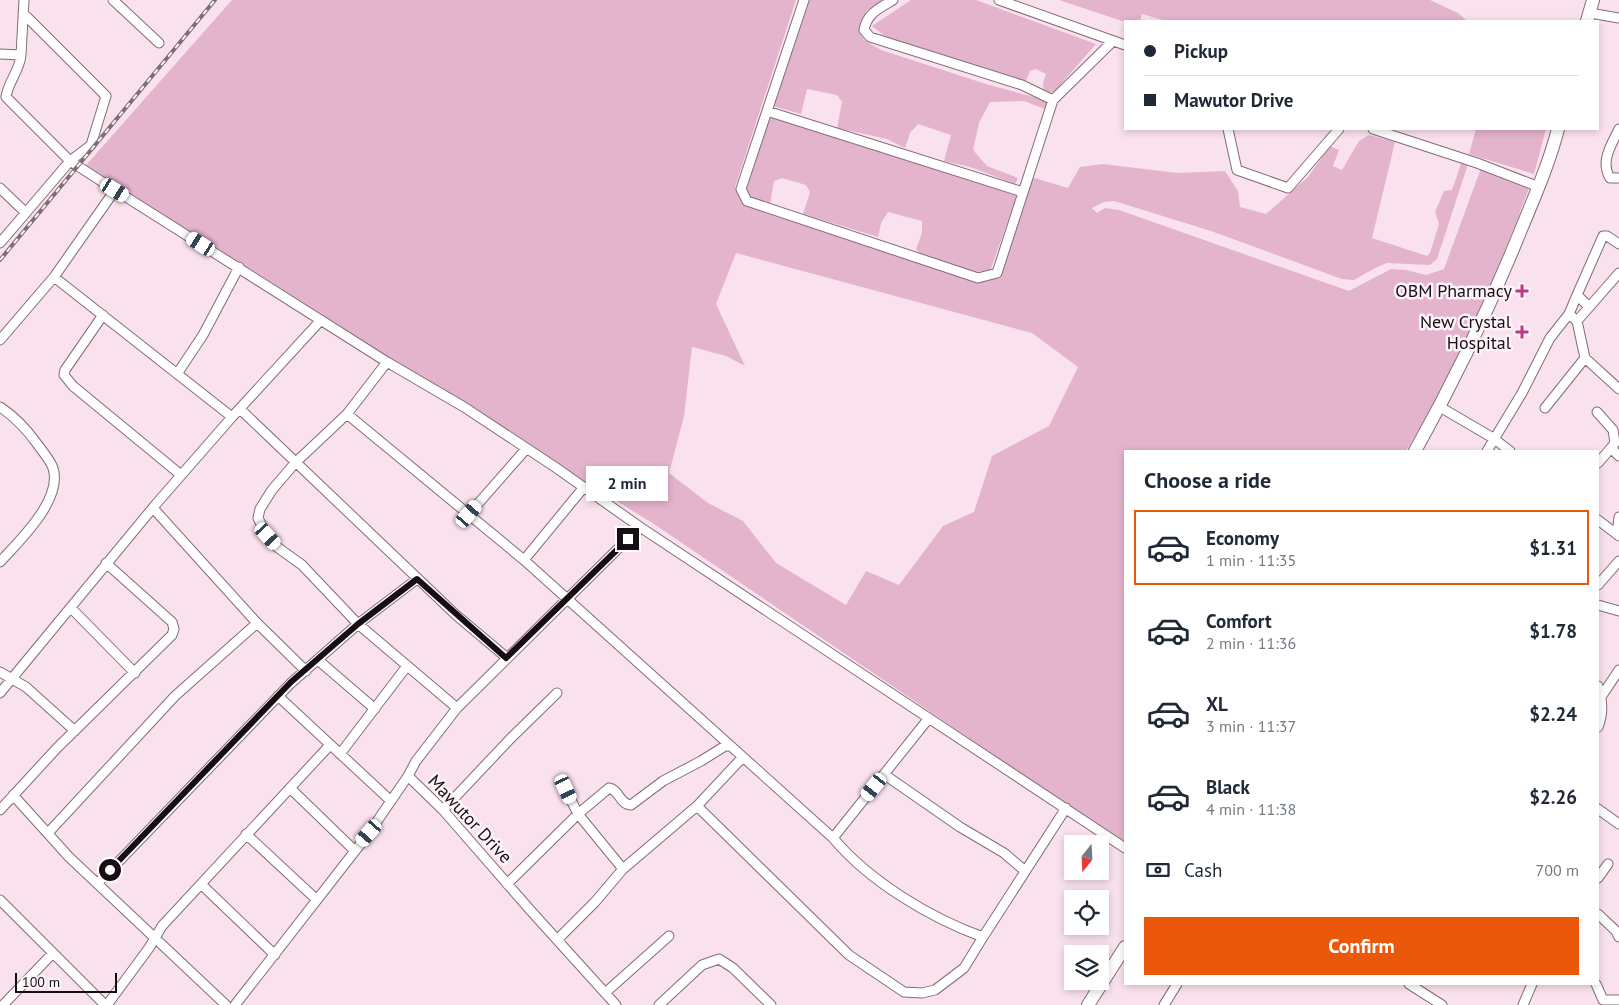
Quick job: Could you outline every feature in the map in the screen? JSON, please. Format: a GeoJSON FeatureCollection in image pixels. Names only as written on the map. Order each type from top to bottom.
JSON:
{"type":"FeatureCollection","features":[{"type":"Feature","properties":{"kind":"highway"},"geometry":{"type":"LineString","coordinates":[[1416,450],[1440,407],[1492,303],[1539,187],[1558,130]]}},
{"type":"Feature","properties":{"kind":"highway"},"geometry":{"type":"LineString","coordinates":[[1088,1005],[1124,949]]}},
{"type":"Feature","properties":{"kind":"street"},"geometry":{"type":"LineString","coordinates":[[24,0],[20,65],[6,96],[70,160],[321,320],[464,407],[584,487],[640,527],[1124,847]]}},
{"type":"Feature","properties":{"kind":"street"},"geometry":{"type":"LineString","coordinates":[[113,0],[159,43]]}},
{"type":"Feature","properties":{"kind":"street"},"geometry":{"type":"LineString","coordinates":[[804,0],[741,189],[747,201],[978,278],[997,273],[1053,100],[1113,41]]}},
{"type":"Feature","properties":{"kind":"street"},"geometry":{"type":"LineString","coordinates":[[893,0],[871,14],[866,22],[864,30],[870,37],[1022,85],[1053,100]]}},
{"type":"Feature","properties":{"kind":"street"},"geometry":{"type":"LineString","coordinates":[[999,0],[1124,45]]}},
{"type":"Feature","properties":{"kind":"street"},"geometry":{"type":"LineString","coordinates":[[1590,11],[1619,18]]}},
{"type":"Feature","properties":{"kind":"street"},"geometry":{"type":"LineString","coordinates":[[2,238],[26,213],[70,160],[91,145],[106,96],[23,13]]}},
{"type":"Feature","properties":{"kind":"street"},"geometry":{"type":"LineString","coordinates":[[0,54],[21,55]]}},
{"type":"Feature","properties":{"kind":"street"},"geometry":{"type":"LineString","coordinates":[[767,110],[1023,192]]}},
{"type":"Feature","properties":{"kind":"street"},"geometry":{"type":"LineString","coordinates":[[1228,130],[1237,170],[1288,188],[1337,130]]}},
{"type":"Feature","properties":{"kind":"street"},"geometry":{"type":"LineString","coordinates":[[1376,130],[1539,187]]}},
{"type":"Feature","properties":{"kind":"street"},"geometry":{"type":"LineString","coordinates":[[1619,130],[1607,155],[1606,165],[1610,178],[1619,178]]}},
{"type":"Feature","properties":{"kind":"street"},"geometry":{"type":"LineString","coordinates":[[0,188],[26,213]]}},
{"type":"Feature","properties":{"kind":"street"},"geometry":{"type":"LineString","coordinates":[[0,340],[54,277],[115,190]]}},
{"type":"Feature","properties":{"kind":"street"},"geometry":{"type":"LineString","coordinates":[[1487,450],[1522,393],[1550,338],[1569,314],[1603,236],[1607,236],[1619,244]]}},
{"type":"Feature","properties":{"kind":"street"},"geometry":{"type":"LineString","coordinates":[[177,374],[203,335],[238,267]]}},
{"type":"Feature","properties":{"kind":"street"},"geometry":{"type":"LineString","coordinates":[[1577,321],[1619,273]]}},
{"type":"Feature","properties":{"kind":"street"},"geometry":{"type":"LineString","coordinates":[[54,277],[232,417]]}},
{"type":"Feature","properties":{"kind":"street"},"geometry":{"type":"LineString","coordinates":[[1578,295],[1589,307]]}},
{"type":"Feature","properties":{"kind":"street"},"geometry":{"type":"LineString","coordinates":[[103,314],[65,370],[64,375],[73,386],[181,475]]}},
{"type":"Feature","properties":{"kind":"street"},"geometry":{"type":"LineString","coordinates":[[1569,314],[1577,321],[1585,358],[1619,389]]}},
{"type":"Feature","properties":{"kind":"street"},"geometry":{"type":"LineString","coordinates":[[0,693],[181,475],[321,320]]}},
{"type":"Feature","properties":{"kind":"street"},"geometry":{"type":"LineString","coordinates":[[1545,408],[1585,358]]}},
{"type":"Feature","properties":{"kind":"street"},"geometry":{"type":"LineString","coordinates":[[388,362],[347,414],[295,463],[272,490],[260,509],[258,518],[268,536],[278,547],[302,565],[358,624],[457,708]]}},
{"type":"Feature","properties":{"kind":"street"},"geometry":{"type":"LineString","coordinates":[[0,407],[34,439],[52,466],[54,475],[46,505],[34,526],[0,562]]}},
{"type":"Feature","properties":{"kind":"street"},"geometry":{"type":"LineString","coordinates":[[1440,407],[1493,438],[1509,450]]}},
{"type":"Feature","properties":{"kind":"street"},"geometry":{"type":"LineString","coordinates":[[240,409],[295,463],[364,526],[417,579],[506,658]]}},
{"type":"Feature","properties":{"kind":"street"},"geometry":{"type":"LineString","coordinates":[[1597,412],[1615,436],[1615,443],[1612,448],[1599,461]]}},
{"type":"Feature","properties":{"kind":"street"},"geometry":{"type":"LineString","coordinates":[[347,414],[524,560],[833,838],[859,864],[904,898],[951,925],[983,937]]}},
{"type":"Feature","properties":{"kind":"street"},"geometry":{"type":"LineString","coordinates":[[1612,448],[1619,456]]}},
{"type":"Feature","properties":{"kind":"street"},"geometry":{"type":"LineString","coordinates":[[469,514],[526,449]]}},
{"type":"Feature","properties":{"kind":"street"},"geometry":{"type":"LineString","coordinates":[[524,560],[584,487]]}},
{"type":"Feature","properties":{"kind":"street"},"geometry":{"type":"LineString","coordinates":[[153,508],[257,622],[306,671]]}},
{"type":"Feature","properties":{"kind":"street"},"geometry":{"type":"LineString","coordinates":[[1618,535],[1619,517]]}},
{"type":"Feature","properties":{"kind":"street"},"geometry":{"type":"LineString","coordinates":[[1599,521],[1618,535]]}},
{"type":"Feature","properties":{"kind":"street","name":"Mawutor Drive"},"geometry":{"type":"LineString","coordinates":[[616,1005],[443,810],[408,776],[416,762],[457,708],[640,527]]}},
{"type":"Feature","properties":{"kind":"street"},"geometry":{"type":"LineString","coordinates":[[1599,584],[1619,561]]}},
{"type":"Feature","properties":{"kind":"street"},"geometry":{"type":"LineString","coordinates":[[0,810],[75,731],[172,635],[174,629],[172,622],[106,563]]}},
{"type":"Feature","properties":{"kind":"street"},"geometry":{"type":"LineString","coordinates":[[98,883],[278,696],[358,624],[417,579]]}},
{"type":"Feature","properties":{"kind":"street"},"geometry":{"type":"LineString","coordinates":[[1599,605],[1619,612]]}},
{"type":"Feature","properties":{"kind":"street"},"geometry":{"type":"LineString","coordinates":[[70,608],[135,673]]}},
{"type":"Feature","properties":{"kind":"street"},"geometry":{"type":"LineString","coordinates":[[48,833],[176,696],[257,622]]}},
{"type":"Feature","properties":{"kind":"street"},"geometry":{"type":"LineString","coordinates":[[318,660],[375,709]]}},
{"type":"Feature","properties":{"kind":"street"},"geometry":{"type":"LineString","coordinates":[[340,754],[407,666]]}},
{"type":"Feature","properties":{"kind":"street"},"geometry":{"type":"LineString","coordinates":[[1601,697],[1619,671]]}},
{"type":"Feature","properties":{"kind":"street"},"geometry":{"type":"LineString","coordinates":[[0,672],[26,686],[75,731]]}},
{"type":"Feature","properties":{"kind":"street"},"geometry":{"type":"LineString","coordinates":[[1599,690],[1602,712],[1599,723]]}},
{"type":"Feature","properties":{"kind":"street"},"geometry":{"type":"LineString","coordinates":[[443,810],[511,738],[557,693]]}},
{"type":"Feature","properties":{"kind":"street"},"geometry":{"type":"LineString","coordinates":[[278,696],[391,801]]}},
{"type":"Feature","properties":{"kind":"street"},"geometry":{"type":"LineString","coordinates":[[833,838],[929,718]]}},
{"type":"Feature","properties":{"kind":"street"},"geometry":{"type":"LineString","coordinates":[[0,900],[106,1005],[167,920],[202,885],[246,834],[330,745]]}},
{"type":"Feature","properties":{"kind":"street"},"geometry":{"type":"LineString","coordinates":[[507,884],[578,814],[612,788],[623,803],[630,805],[663,781],[701,762],[725,746],[729,746]]}},
{"type":"Feature","properties":{"kind":"street"},"geometry":{"type":"LineString","coordinates":[[558,939],[595,902],[623,869],[697,806],[742,758]]}},
{"type":"Feature","properties":{"kind":"street"},"geometry":{"type":"LineString","coordinates":[[884,775],[960,827],[1004,853],[1024,871]]}},
{"type":"Feature","properties":{"kind":"street"},"geometry":{"type":"LineString","coordinates":[[235,1005],[369,833],[408,776]]}},
{"type":"Feature","properties":{"kind":"street"},"geometry":{"type":"LineString","coordinates":[[564,786],[578,814],[623,869]]}},
{"type":"Feature","properties":{"kind":"street"},"geometry":{"type":"LineString","coordinates":[[290,788],[354,850]]}},
{"type":"Feature","properties":{"kind":"street"},"geometry":{"type":"LineString","coordinates":[[13,795],[69,856],[226,1005]]}},
{"type":"Feature","properties":{"kind":"street"},"geometry":{"type":"LineString","coordinates":[[697,806],[849,955],[904,992],[922,993],[935,990],[964,968],[1024,871],[1066,808]]}},
{"type":"Feature","properties":{"kind":"street"},"geometry":{"type":"LineString","coordinates":[[1599,810],[1619,824]]}},
{"type":"Feature","properties":{"kind":"street"},"geometry":{"type":"LineString","coordinates":[[246,834],[317,900]]}},
{"type":"Feature","properties":{"kind":"street"},"geometry":{"type":"LineString","coordinates":[[1599,877],[1608,864]]}},
{"type":"Feature","properties":{"kind":"street"},"geometry":{"type":"LineString","coordinates":[[202,885],[275,955]]}},
{"type":"Feature","properties":{"kind":"street"},"geometry":{"type":"LineString","coordinates":[[1599,915],[1618,932]]}},
{"type":"Feature","properties":{"kind":"street"},"geometry":{"type":"LineString","coordinates":[[605,993],[669,936]]}},
{"type":"Feature","properties":{"kind":"street"},"geometry":{"type":"LineString","coordinates":[[3,1005],[53,953]]}},
{"type":"Feature","properties":{"kind":"street"},"geometry":{"type":"LineString","coordinates":[[659,1005],[702,965],[719,959],[733,968],[771,1005]]}},
{"type":"Feature","properties":{"kind":"street"},"geometry":{"type":"LineString","coordinates":[[1164,1005],[1176,985]]}},
{"type":"Feature","properties":{"kind":"street"},"geometry":{"type":"LineString","coordinates":[[1412,985],[1442,1005]]}},
{"type":"Feature","properties":{"kind":"street"},"geometry":{"type":"LineString","coordinates":[[1523,1005],[1532,985]]}},
{"type":"Feature","properties":{"kind":"street"},"geometry":{"type":"LineString","coordinates":[[1596,985],[1602,1003],[1619,1000]]}},
{"type":"Feature","properties":{"kind":"shaded area"},"geometry":{"type":"Polygon","coordinates":[[[232,0],[796,0],[735,187],[745,205],[975,280],[993,279],[1002,269],[1031,177],[1068,188],[1080,167],[1103,164],[1177,173],[1225,171],[1238,191],[1240,207],[1266,214],[1308,177],[1330,146],[1339,150],[1333,166],[1342,170],[1359,141],[1369,135],[1395,142],[1372,238],[1427,256],[1430,253],[1439,224],[1435,212],[1444,191],[1452,190],[1462,161],[1468,164],[1437,259],[1430,265],[1387,263],[1354,280],[1342,279],[1211,231],[1114,201],[1104,202],[1092,208],[1097,213],[1105,208],[1119,210],[1349,291],[1391,269],[1406,270],[1426,275],[1444,269],[1481,168],[1530,186],[1474,322],[1442,387],[1407,450],[1124,450],[1124,843],[654,524],[80,172],[232,0]],[[736,253],[716,304],[745,366],[726,356],[692,347],[684,416],[669,473],[708,503],[743,521],[776,563],[846,605],[866,571],[899,585],[943,526],[974,512],[992,456],[1049,426],[1078,367],[1032,333],[736,253]]]}},
{"type":"Feature","properties":{"kind":"shaded area"},"geometry":{"type":"Polygon","coordinates":[[[809,0],[884,0],[867,11],[859,30],[864,40],[881,50],[986,84],[1045,100],[1048,103],[1045,109],[1024,101],[990,102],[979,123],[973,150],[987,166],[1018,178],[1015,184],[970,167],[944,161],[951,135],[918,124],[910,133],[905,148],[887,139],[837,128],[842,102],[837,95],[807,89],[801,114],[773,106],[809,0]]]}},
{"type":"Feature","properties":{"kind":"shaded area"},"geometry":{"type":"Polygon","coordinates":[[[911,0],[976,0],[1096,44],[1054,92],[1044,92],[1043,83],[1046,74],[1036,69],[1030,71],[1026,81],[1021,81],[885,36],[872,26],[911,0]]]}},
{"type":"Feature","properties":{"kind":"shaded area"},"geometry":{"type":"Polygon","coordinates":[[[1059,0],[1430,0],[1458,13],[1466,20],[1163,20],[1142,14],[1140,20],[1124,20],[1124,22],[1059,0]]]}},
{"type":"Feature","properties":{"kind":"shaded area"},"geometry":{"type":"Polygon","coordinates":[[[767,115],[1017,196],[990,271],[974,272],[919,253],[916,249],[922,233],[922,221],[888,212],[881,223],[878,237],[803,214],[810,192],[806,185],[782,178],[774,181],[770,204],[750,197],[746,187],[767,115]]]}},
{"type":"Feature","properties":{"kind":"shaded area"},"geometry":{"type":"Polygon","coordinates":[[[1476,130],[1546,130],[1534,174],[1469,154],[1476,130]]]}},
{"type":"Feature","properties":{"kind":"railway"},"geometry":{"type":"LineString","coordinates":[[0,260],[215,0]]}},
{"type":"Feature","properties":{"kind":"place","name":"OBM Pharmacy"},"geometry":{"type":"Point","coordinates":[1522,291]}},
{"type":"Feature","properties":{"kind":"place","name":"New Crystal Hospital"},"geometry":{"type":"Point","coordinates":[1522,332]}},
{"type":"Feature","properties":{"kind":"route"},"geometry":{"type":"LineString","coordinates":[[110,870],[147,834],[206,768],[291,682],[306,671],[358,624],[417,579],[506,658],[628,539]]}}]}
